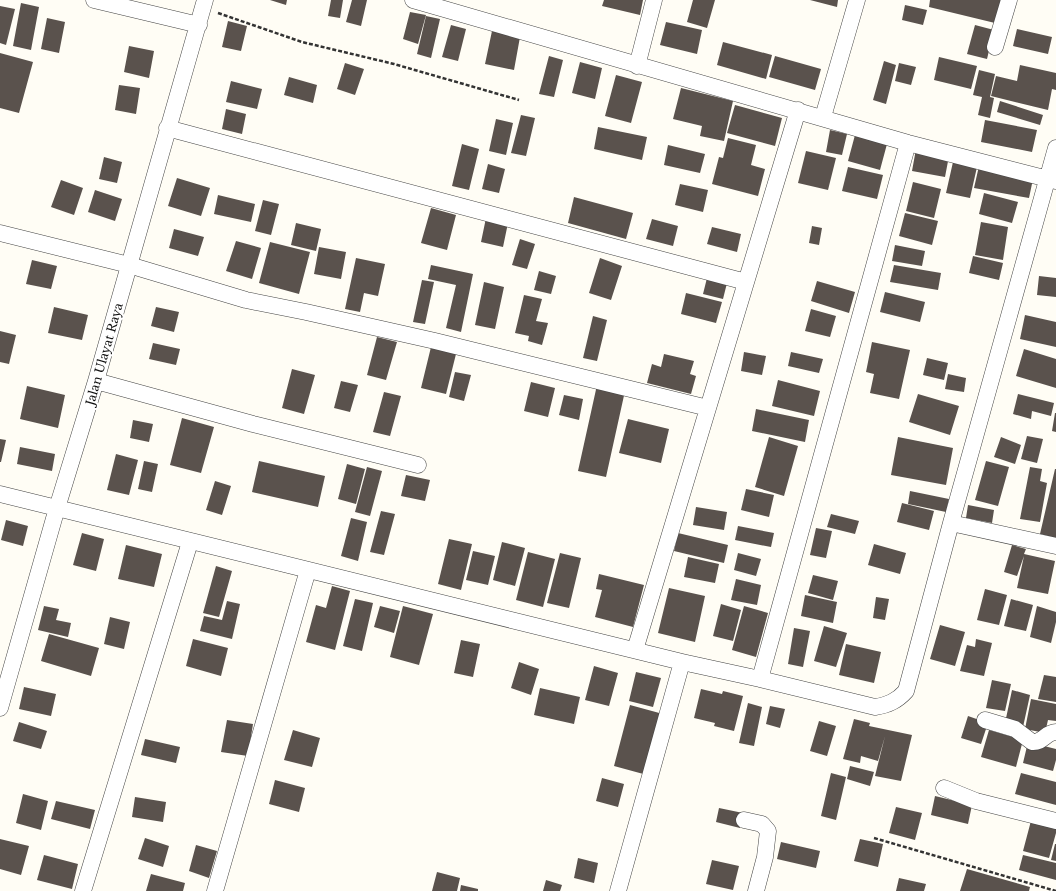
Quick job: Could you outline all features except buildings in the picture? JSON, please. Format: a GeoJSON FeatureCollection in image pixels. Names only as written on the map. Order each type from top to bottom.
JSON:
{"type":"FeatureCollection","features":[{"type":"Feature","properties":{"kind":"street"},"geometry":{"type":"LineString","coordinates":[[94,0],[198,25]]}},
{"type":"Feature","properties":{"kind":"street"},"geometry":{"type":"LineString","coordinates":[[413,0],[637,66],[823,117],[908,143],[1052,180]]}},
{"type":"Feature","properties":{"kind":"street"},"geometry":{"type":"LineString","coordinates":[[637,66],[654,0]]}},
{"type":"Feature","properties":{"kind":"street"},"geometry":{"type":"LineString","coordinates":[[823,117],[857,0]]}},
{"type":"Feature","properties":{"kind":"street"},"geometry":{"type":"LineString","coordinates":[[995,47],[1009,0]]}},
{"type":"Feature","properties":{"kind":"street","name":"Jalan Ulayat Raya"},"geometry":{"type":"LineString","coordinates":[[0,708],[204,4]]}},
{"type":"Feature","properties":{"kind":"street"},"geometry":{"type":"LineString","coordinates":[[635,650],[798,110]]}},
{"type":"Feature","properties":{"kind":"street"},"geometry":{"type":"LineString","coordinates":[[167,128],[746,282]]}},
{"type":"Feature","properties":{"kind":"street"},"geometry":{"type":"LineString","coordinates":[[760,679],[908,143]]}},
{"type":"Feature","properties":{"kind":"street"},"geometry":{"type":"LineString","coordinates":[[0,494],[682,662],[875,707],[885,705],[900,698],[906,691],[951,523],[1052,180],[1056,148]]}},
{"type":"Feature","properties":{"kind":"street"},"geometry":{"type":"LineString","coordinates":[[0,233],[129,265],[246,300],[306,312],[427,340],[708,408]]}},
{"type":"Feature","properties":{"kind":"street"},"geometry":{"type":"LineString","coordinates":[[96,381],[253,424],[418,465]]}},
{"type":"Feature","properties":{"kind":"street"},"geometry":{"type":"LineString","coordinates":[[951,523],[1056,546]]}},
{"type":"Feature","properties":{"kind":"street"},"geometry":{"type":"LineString","coordinates":[[83,891],[190,542]]}},
{"type":"Feature","properties":{"kind":"street"},"geometry":{"type":"LineString","coordinates":[[215,891],[308,570]]}},
{"type":"Feature","properties":{"kind":"street"},"geometry":{"type":"LineString","coordinates":[[618,891],[682,662]]}},
{"type":"Feature","properties":{"kind":"street"},"geometry":{"type":"LineString","coordinates":[[985,720],[1015,729],[1032,742],[1040,741],[1050,733],[1056,732]]}},
{"type":"Feature","properties":{"kind":"street"},"geometry":{"type":"LineString","coordinates":[[944,788],[983,803],[1056,821]]}},
{"type":"Feature","properties":{"kind":"street"},"geometry":{"type":"LineString","coordinates":[[744,820],[762,824],[768,831],[765,858],[756,891]]}},
{"type":"Feature","properties":{"kind":"path"},"geometry":{"type":"LineString","coordinates":[[204,4],[302,42],[394,64],[519,100]]}},
{"type":"Feature","properties":{"kind":"path"},"geometry":{"type":"LineString","coordinates":[[874,838],[1056,891]]}}]}
